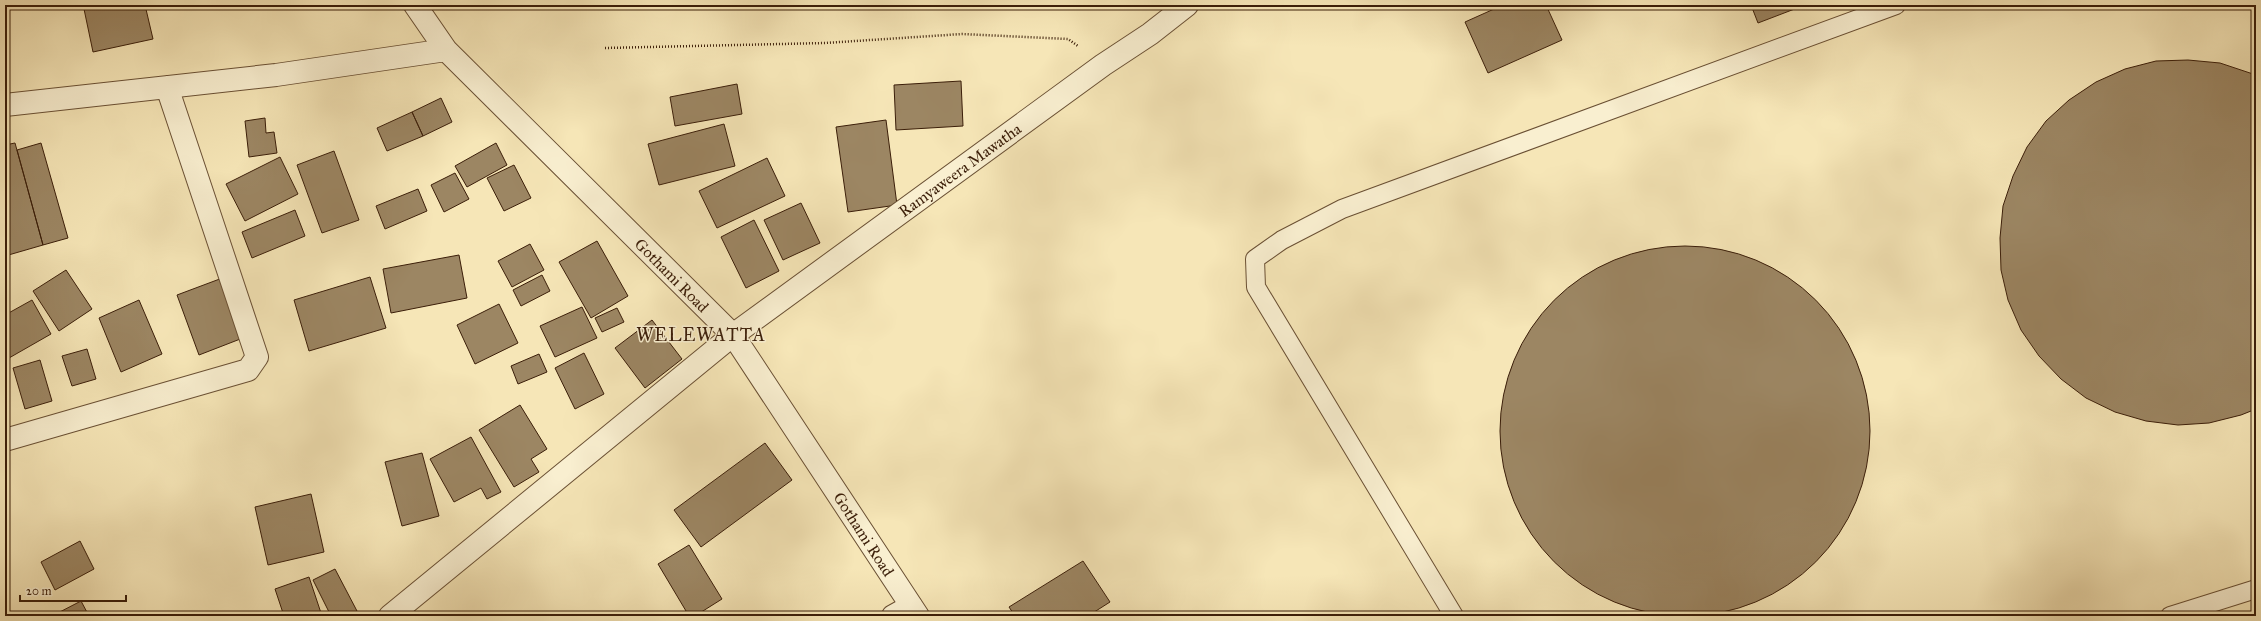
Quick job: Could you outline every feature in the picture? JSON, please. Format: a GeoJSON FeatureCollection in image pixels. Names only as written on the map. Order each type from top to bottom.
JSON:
{"type":"FeatureCollection","features":[{"type":"Feature","properties":{"kind":"street","name":"Gothami Road"},"geometry":{"type":"LineString","coordinates":[[415,5],[446,50],[733,335],[907,613]]}},
{"type":"Feature","properties":{"kind":"street","name":"Ramyaweera Mawatha"},"geometry":{"type":"LineString","coordinates":[[390,616],[733,335],[1103,65],[1150,34],[1187,5]]}},
{"type":"Feature","properties":{"kind":"street"},"geometry":{"type":"LineString","coordinates":[[5,105],[276,75],[446,50]]}},
{"type":"Feature","properties":{"kind":"street"},"geometry":{"type":"LineString","coordinates":[[5,440],[248,370],[257,357],[167,87]]}},
{"type":"Feature","properties":{"kind":"lane"},"geometry":{"type":"LineString","coordinates":[[1454,616],[1256,288],[1255,259],[1282,240],[1342,209],[1896,5]]}},
{"type":"Feature","properties":{"kind":"lane"},"geometry":{"type":"LineString","coordinates":[[2170,616],[2256,589]]}},
{"type":"Feature","properties":{"kind":"path"},"geometry":{"type":"LineString","coordinates":[[605,48],[825,43],[962,34],[1068,39],[1103,65]]}},
{"type":"Feature","properties":{"kind":"building"},"geometry":{"type":"Polygon","coordinates":[[[100,5],[145,5],[153,39],[93,52],[84,9],[100,5]]]}},
{"type":"Feature","properties":{"kind":"building"},"geometry":{"type":"Polygon","coordinates":[[[1503,5],[1546,5],[1562,40],[1488,73],[1465,22],[1503,5]]]}},
{"type":"Feature","properties":{"kind":"building"},"geometry":{"type":"Polygon","coordinates":[[[1751,5],[1805,5],[1758,23],[1751,5]]]}},
{"type":"Feature","properties":{"kind":"building"},"geometry":{"type":"Polygon","coordinates":[[[2188,60],[2220,63],[2256,75],[2256,409],[2241,415],[2209,423],[2178,425],[2146,421],[2115,412],[2086,398],[2061,379],[2039,356],[2021,330],[2008,300],[2001,270],[2000,238],[2003,206],[2013,176],[2027,147],[2046,121],[2069,100],[2096,82],[2125,69],[2156,61],[2188,60]]]}},
{"type":"Feature","properties":{"kind":"building"},"geometry":{"type":"Polygon","coordinates":[[[961,81],[963,126],[896,130],[894,85],[961,81]]]}},
{"type":"Feature","properties":{"kind":"building"},"geometry":{"type":"Polygon","coordinates":[[[737,84],[742,114],[675,126],[670,97],[737,84]]]}},
{"type":"Feature","properties":{"kind":"building"},"geometry":{"type":"Polygon","coordinates":[[[441,98],[452,122],[423,136],[412,112],[441,98]]]}},
{"type":"Feature","properties":{"kind":"building"},"geometry":{"type":"Polygon","coordinates":[[[412,112],[423,136],[387,151],[377,128],[412,112]]]}},
{"type":"Feature","properties":{"kind":"building"},"geometry":{"type":"Polygon","coordinates":[[[265,118],[266,133],[274,132],[277,153],[249,157],[245,121],[265,118]]]}},
{"type":"Feature","properties":{"kind":"building"},"geometry":{"type":"Polygon","coordinates":[[[886,120],[897,205],[848,212],[836,127],[886,120]]]}},
{"type":"Feature","properties":{"kind":"building"},"geometry":{"type":"Polygon","coordinates":[[[724,124],[735,166],[659,185],[648,144],[724,124]]]}},
{"type":"Feature","properties":{"kind":"building"},"geometry":{"type":"Polygon","coordinates":[[[15,143],[43,245],[5,256],[5,145],[15,143]]]}},
{"type":"Feature","properties":{"kind":"building"},"geometry":{"type":"Polygon","coordinates":[[[41,143],[68,238],[43,245],[17,150],[41,143]]]}},
{"type":"Feature","properties":{"kind":"building"},"geometry":{"type":"Polygon","coordinates":[[[496,143],[507,165],[467,187],[455,166],[496,143]]]}},
{"type":"Feature","properties":{"kind":"building"},"geometry":{"type":"Polygon","coordinates":[[[334,151],[359,220],[322,233],[297,165],[334,151]]]}},
{"type":"Feature","properties":{"kind":"building"},"geometry":{"type":"Polygon","coordinates":[[[280,157],[298,194],[245,221],[226,184],[280,157]]]}},
{"type":"Feature","properties":{"kind":"building"},"geometry":{"type":"Polygon","coordinates":[[[767,158],[785,196],[717,228],[699,191],[767,158]]]}},
{"type":"Feature","properties":{"kind":"building"},"geometry":{"type":"Polygon","coordinates":[[[514,165],[531,198],[504,211],[487,178],[514,165]]]}},
{"type":"Feature","properties":{"kind":"building"},"geometry":{"type":"Polygon","coordinates":[[[455,173],[469,199],[444,212],[431,185],[455,173]]]}},
{"type":"Feature","properties":{"kind":"building"},"geometry":{"type":"Polygon","coordinates":[[[418,189],[427,211],[385,229],[376,206],[418,189]]]}},
{"type":"Feature","properties":{"kind":"building"},"geometry":{"type":"Polygon","coordinates":[[[801,203],[820,243],[783,260],[764,220],[801,203]]]}},
{"type":"Feature","properties":{"kind":"building"},"geometry":{"type":"Polygon","coordinates":[[[295,210],[305,236],[252,258],[242,232],[295,210]]]}},
{"type":"Feature","properties":{"kind":"building"},"geometry":{"type":"Polygon","coordinates":[[[754,220],[779,271],[746,288],[721,237],[754,220]]]}},
{"type":"Feature","properties":{"kind":"building"},"geometry":{"type":"Polygon","coordinates":[[[597,241],[628,296],[591,318],[559,262],[597,241]]]}},
{"type":"Feature","properties":{"kind":"building"},"geometry":{"type":"Polygon","coordinates":[[[530,244],[544,270],[512,287],[498,261],[530,244]]]}},
{"type":"Feature","properties":{"kind":"building"},"geometry":{"type":"Polygon","coordinates":[[[1685,246],[1721,250],[1756,260],[1788,277],[1816,300],[1839,328],[1856,360],[1866,395],[1870,431],[1866,467],[1856,502],[1839,534],[1816,562],[1788,585],[1756,602],[1721,612],[1685,616],[1649,612],[1614,602],[1582,585],[1554,562],[1531,534],[1514,502],[1504,467],[1500,431],[1504,395],[1514,360],[1531,328],[1554,300],[1582,277],[1614,260],[1649,250],[1685,246]]]}},
{"type":"Feature","properties":{"kind":"building"},"geometry":{"type":"Polygon","coordinates":[[[459,255],[467,298],[391,313],[383,269],[459,255]]]}},
{"type":"Feature","properties":{"kind":"building"},"geometry":{"type":"Polygon","coordinates":[[[66,270],[92,309],[59,331],[33,291],[66,270]]]}},
{"type":"Feature","properties":{"kind":"building"},"geometry":{"type":"Polygon","coordinates":[[[542,275],[550,291],[521,306],[513,290],[542,275]]]}},
{"type":"Feature","properties":{"kind":"building"},"geometry":{"type":"Polygon","coordinates":[[[225,277],[248,336],[199,355],[177,295],[225,277]]]}},
{"type":"Feature","properties":{"kind":"building"},"geometry":{"type":"Polygon","coordinates":[[[370,277],[386,328],[309,351],[294,300],[370,277]]]}},
{"type":"Feature","properties":{"kind":"building"},"geometry":{"type":"Polygon","coordinates":[[[32,300],[51,334],[9,358],[5,350],[5,315],[32,300]]]}},
{"type":"Feature","properties":{"kind":"building"},"geometry":{"type":"Polygon","coordinates":[[[139,300],[162,354],[121,372],[99,318],[139,300]]]}},
{"type":"Feature","properties":{"kind":"building"},"geometry":{"type":"Polygon","coordinates":[[[499,304],[518,343],[475,364],[457,325],[499,304]]]}},
{"type":"Feature","properties":{"kind":"building"},"geometry":{"type":"Polygon","coordinates":[[[582,307],[597,338],[555,357],[540,326],[582,307]]]}},
{"type":"Feature","properties":{"kind":"building"},"geometry":{"type":"Polygon","coordinates":[[[617,308],[624,322],[602,332],[595,318],[617,308]]]}},
{"type":"Feature","properties":{"kind":"building"},"geometry":{"type":"Polygon","coordinates":[[[652,320],[682,359],[645,388],[615,348],[652,320]]]}},
{"type":"Feature","properties":{"kind":"building"},"geometry":{"type":"Polygon","coordinates":[[[87,349],[96,379],[72,386],[62,356],[87,349]]]}},
{"type":"Feature","properties":{"kind":"building"},"geometry":{"type":"Polygon","coordinates":[[[584,353],[604,394],[575,409],[555,368],[584,353]]]}},
{"type":"Feature","properties":{"kind":"building"},"geometry":{"type":"Polygon","coordinates":[[[539,354],[547,372],[518,384],[511,366],[539,354]]]}},
{"type":"Feature","properties":{"kind":"building"},"geometry":{"type":"Polygon","coordinates":[[[40,360],[52,401],[25,409],[13,368],[40,360]]]}},
{"type":"Feature","properties":{"kind":"building"},"geometry":{"type":"Polygon","coordinates":[[[520,405],[547,449],[531,459],[539,472],[514,487],[479,430],[520,405]]]}},
{"type":"Feature","properties":{"kind":"building"},"geometry":{"type":"Polygon","coordinates":[[[471,437],[501,492],[487,499],[481,488],[454,502],[430,459],[471,437]]]}},
{"type":"Feature","properties":{"kind":"building"},"geometry":{"type":"Polygon","coordinates":[[[765,443],[792,480],[701,547],[674,510],[765,443]]]}},
{"type":"Feature","properties":{"kind":"building"},"geometry":{"type":"Polygon","coordinates":[[[422,453],[439,516],[402,526],[385,462],[422,453]]]}},
{"type":"Feature","properties":{"kind":"building"},"geometry":{"type":"Polygon","coordinates":[[[311,494],[324,552],[268,565],[255,507],[311,494]]]}},
{"type":"Feature","properties":{"kind":"building"},"geometry":{"type":"Polygon","coordinates":[[[80,541],[94,569],[55,590],[41,562],[80,541]]]}},
{"type":"Feature","properties":{"kind":"building"},"geometry":{"type":"Polygon","coordinates":[[[689,545],[722,599],[695,616],[689,616],[658,564],[689,545]]]}},
{"type":"Feature","properties":{"kind":"building"},"geometry":{"type":"Polygon","coordinates":[[[1083,561],[1110,602],[1088,616],[1015,616],[1009,607],[1083,561]]]}},
{"type":"Feature","properties":{"kind":"building"},"geometry":{"type":"Polygon","coordinates":[[[335,569],[357,611],[347,616],[331,616],[313,580],[335,569]]]}},
{"type":"Feature","properties":{"kind":"building"},"geometry":{"type":"Polygon","coordinates":[[[309,577],[322,616],[284,616],[275,589],[309,577]]]}},
{"type":"Feature","properties":{"kind":"building"},"geometry":{"type":"Polygon","coordinates":[[[81,601],[89,616],[52,616],[81,601]]]}},
{"type":"Feature","properties":{"kind":"district","name":"WELEWATTA"},"geometry":{"type":"Point","coordinates":[701,335]}}]}
